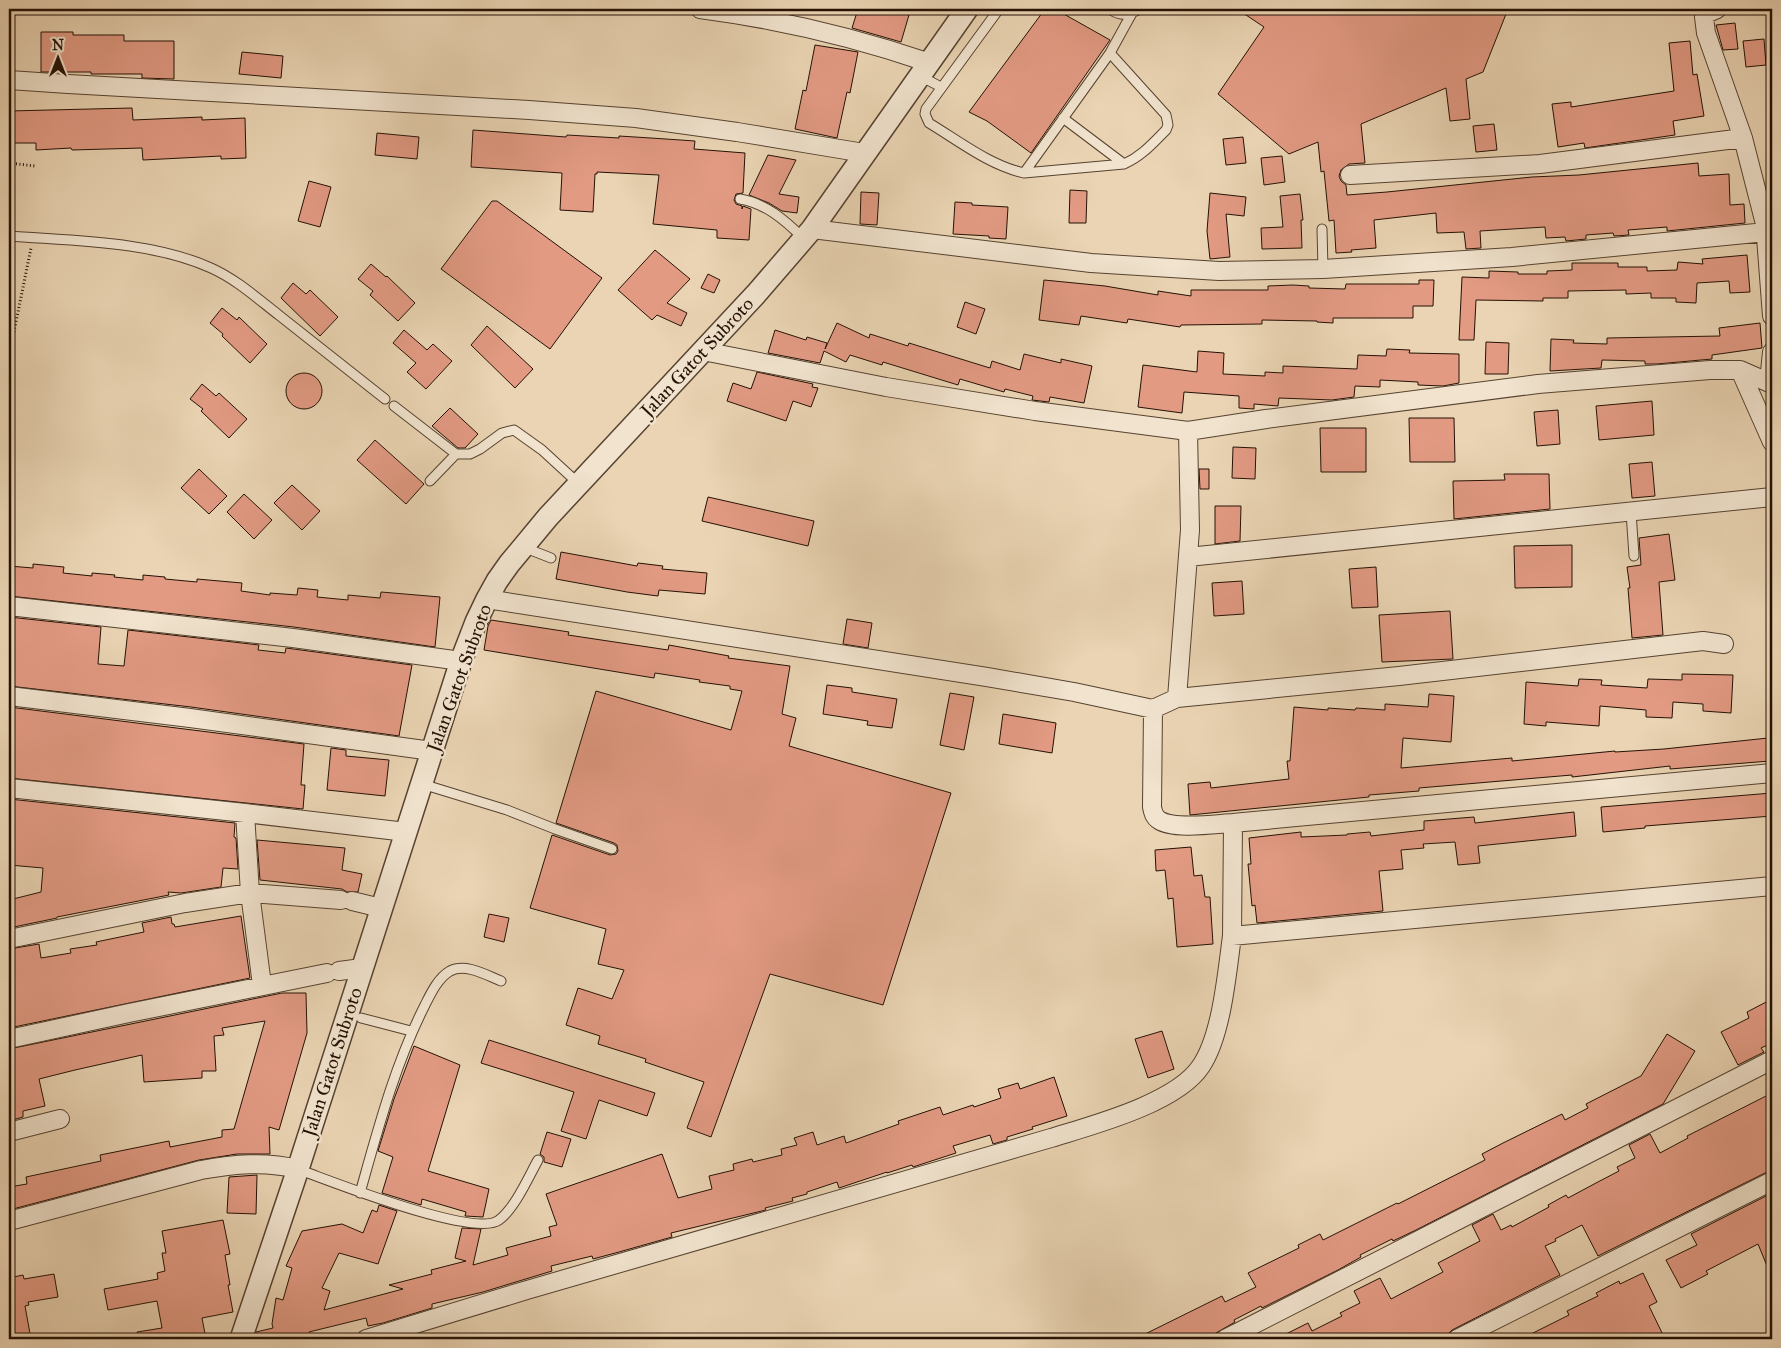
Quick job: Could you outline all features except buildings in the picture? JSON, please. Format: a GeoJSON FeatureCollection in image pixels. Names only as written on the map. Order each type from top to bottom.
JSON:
{"type":"FeatureCollection","features":[{"type":"Feature","properties":{"kind":"street"},"geometry":{"type":"LineString","coordinates":[[700,9],[806,28],[884,47],[925,70]]}},
{"type":"Feature","properties":{"kind":"street","name":"Jalan Gatot Subroto"},"geometry":{"type":"LineString","coordinates":[[241,1339],[302,1171],[353,1016],[362,968],[432,751],[476,622],[487,599],[497,581],[548,517],[703,352],[808,233],[967,9]]}},
{"type":"Feature","properties":{"kind":"street"},"geometry":{"type":"LineString","coordinates":[[1717,9],[1704,17],[1706,34],[1743,138],[1769,232],[1772,316]]}},
{"type":"Feature","properties":{"kind":"street"},"geometry":{"type":"LineString","coordinates":[[9,80],[636,118],[864,153]]}},
{"type":"Feature","properties":{"kind":"street"},"geometry":{"type":"LineString","coordinates":[[1350,175],[1540,164],[1743,138]]}},
{"type":"Feature","properties":{"kind":"street"},"geometry":{"type":"LineString","coordinates":[[808,233],[1090,263],[1219,271],[1323,268],[1512,258],[1769,232]]}},
{"type":"Feature","properties":{"kind":"street"},"geometry":{"type":"LineString","coordinates":[[703,352],[886,387],[1035,411],[1188,431],[1266,419],[1538,384],[1710,370],[1740,370],[1771,383],[1772,352]]}},
{"type":"Feature","properties":{"kind":"street"},"geometry":{"type":"LineString","coordinates":[[1740,370],[1772,442]]}},
{"type":"Feature","properties":{"kind":"street"},"geometry":{"type":"LineString","coordinates":[[1177,698],[1188,557],[1190,496],[1188,431]]}},
{"type":"Feature","properties":{"kind":"street"},"geometry":{"type":"LineString","coordinates":[[1188,557],[1772,497]]}},
{"type":"Feature","properties":{"kind":"street"},"geometry":{"type":"LineString","coordinates":[[487,599],[987,676],[1153,709],[1177,698],[1399,676],[1703,641],[1724,644]]}},
{"type":"Feature","properties":{"kind":"street"},"geometry":{"type":"LineString","coordinates":[[9,606],[294,638],[462,661]]}},
{"type":"Feature","properties":{"kind":"street"},"geometry":{"type":"LineString","coordinates":[[9,696],[199,719],[432,751]]}},
{"type":"Feature","properties":{"kind":"street"},"geometry":{"type":"LineString","coordinates":[[1153,709],[1151,792],[1154,815],[1158,820],[1168,824],[1233,823],[1772,772]]}},
{"type":"Feature","properties":{"kind":"street"},"geometry":{"type":"LineString","coordinates":[[9,788],[406,832]]}},
{"type":"Feature","properties":{"kind":"street"},"geometry":{"type":"LineString","coordinates":[[245,813],[250,893],[262,985]]}},
{"type":"Feature","properties":{"kind":"street"},"geometry":{"type":"LineString","coordinates":[[366,1339],[527,1290],[1051,1138],[1092,1125],[1160,1099],[1180,1087],[1201,1067],[1216,1027],[1226,986],[1232,936],[1233,823]]}},
{"type":"Feature","properties":{"kind":"street"},"geometry":{"type":"LineString","coordinates":[[1232,936],[1772,886]]}},
{"type":"Feature","properties":{"kind":"street"},"geometry":{"type":"LineString","coordinates":[[9,940],[185,903],[250,893],[285,894],[347,901],[382,908]]}},
{"type":"Feature","properties":{"kind":"street"},"geometry":{"type":"LineString","coordinates":[[9,1040],[262,985],[362,968]]}},
{"type":"Feature","properties":{"kind":"street"},"geometry":{"type":"LineString","coordinates":[[1225,1339],[1772,1060]]}},
{"type":"Feature","properties":{"kind":"street"},"geometry":{"type":"LineString","coordinates":[[9,1132],[60,1119]]}},
{"type":"Feature","properties":{"kind":"street"},"geometry":{"type":"LineString","coordinates":[[9,1221],[201,1170],[230,1165],[280,1164],[302,1171]]}},
{"type":"Feature","properties":{"kind":"street"},"geometry":{"type":"LineString","coordinates":[[1457,1339],[1772,1181]]}},
{"type":"Feature","properties":{"kind":"lane"},"geometry":{"type":"LineString","coordinates":[[1000,9],[941,87],[926,109],[925,114],[929,123],[991,161],[1006,168],[1024,173],[1124,164],[1143,154],[1166,130],[1168,121],[1166,115],[1110,53]]}},
{"type":"Feature","properties":{"kind":"lane"},"geometry":{"type":"LineString","coordinates":[[1109,9],[1119,15],[1136,11]]}},
{"type":"Feature","properties":{"kind":"lane"},"geometry":{"type":"LineString","coordinates":[[1024,173],[1110,53],[1136,11]]}},
{"type":"Feature","properties":{"kind":"lane"},"geometry":{"type":"LineString","coordinates":[[925,70],[941,87]]}},
{"type":"Feature","properties":{"kind":"lane"},"geometry":{"type":"LineString","coordinates":[[1063,118],[1124,164]]}},
{"type":"Feature","properties":{"kind":"lane"},"geometry":{"type":"LineString","coordinates":[[740,199],[761,206],[791,226],[808,233]]}},
{"type":"Feature","properties":{"kind":"lane"},"geometry":{"type":"LineString","coordinates":[[1322,228],[1323,268]]}},
{"type":"Feature","properties":{"kind":"lane"},"geometry":{"type":"LineString","coordinates":[[9,236],[145,249],[168,253],[212,268],[245,290],[385,399]]}},
{"type":"Feature","properties":{"kind":"lane"},"geometry":{"type":"LineString","coordinates":[[394,406],[456,454],[470,454],[502,433],[514,430],[542,450],[579,485]]}},
{"type":"Feature","properties":{"kind":"lane"},"geometry":{"type":"LineString","coordinates":[[430,482],[456,454]]}},
{"type":"Feature","properties":{"kind":"lane"},"geometry":{"type":"LineString","coordinates":[[1631,512],[1634,556]]}},
{"type":"Feature","properties":{"kind":"lane"},"geometry":{"type":"LineString","coordinates":[[523,547],[551,558]]}},
{"type":"Feature","properties":{"kind":"lane"},"geometry":{"type":"LineString","coordinates":[[422,784],[508,810],[612,849]]}},
{"type":"Feature","properties":{"kind":"lane"},"geometry":{"type":"LineString","coordinates":[[360,1193],[387,1098],[411,1031],[432,991],[448,972],[464,968],[501,981]]}},
{"type":"Feature","properties":{"kind":"lane"},"geometry":{"type":"LineString","coordinates":[[353,1016],[411,1031]]}},
{"type":"Feature","properties":{"kind":"lane"},"geometry":{"type":"LineString","coordinates":[[302,1171],[360,1193],[439,1216],[476,1224],[491,1224],[498,1222],[513,1204],[538,1160]]}},
{"type":"Feature","properties":{"kind":"path"},"geometry":{"type":"LineString","coordinates":[[9,163],[35,166]]}},
{"type":"Feature","properties":{"kind":"path"},"geometry":{"type":"LineString","coordinates":[[9,356],[33,238]]}}]}
